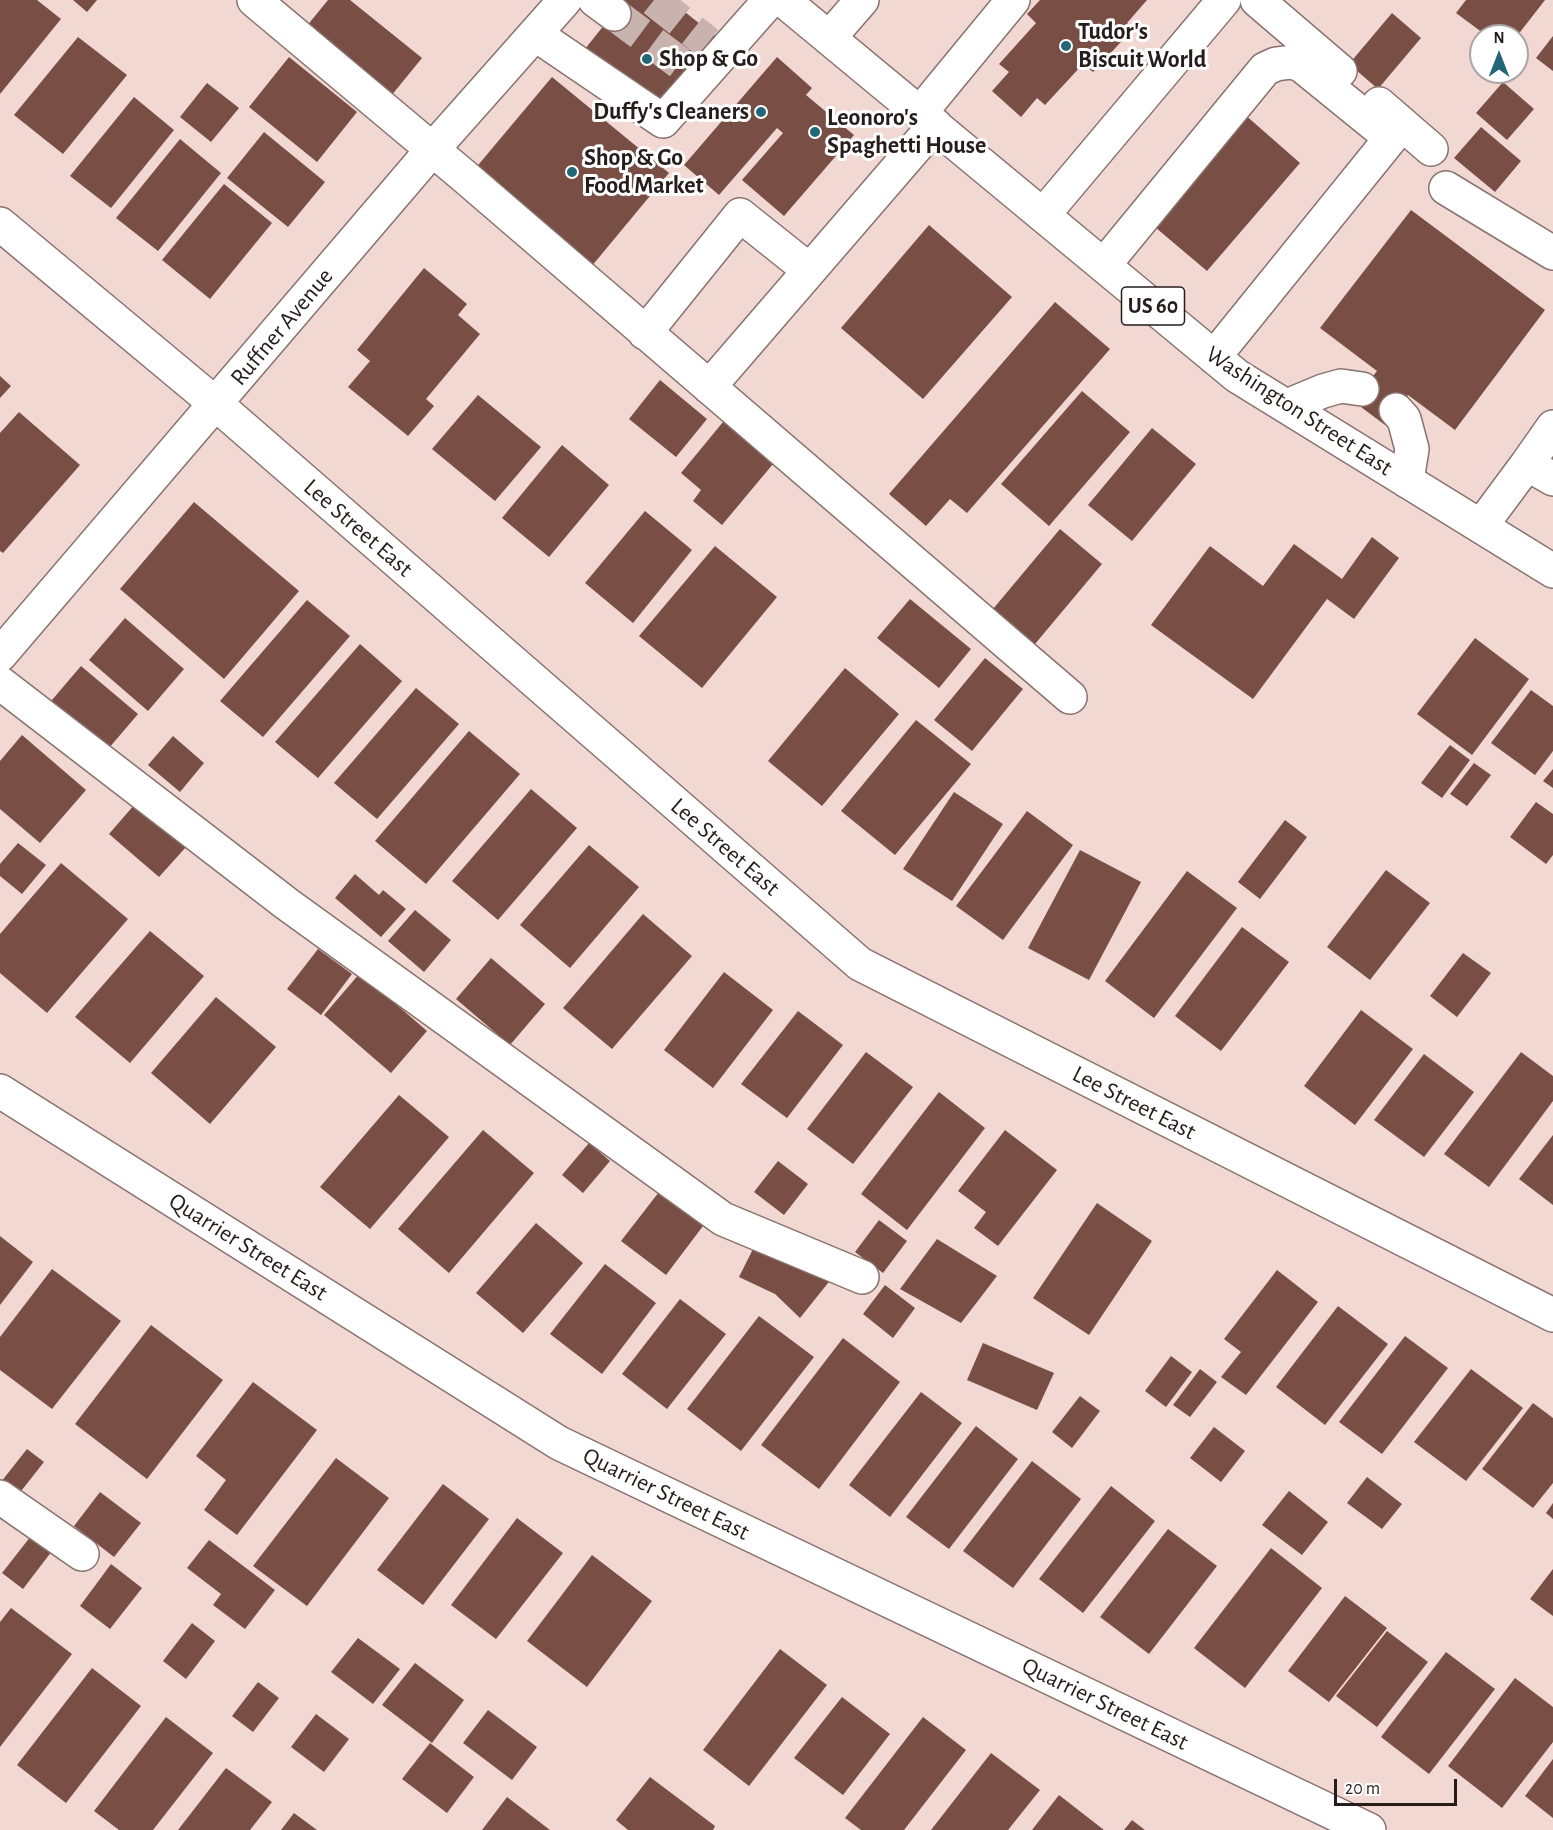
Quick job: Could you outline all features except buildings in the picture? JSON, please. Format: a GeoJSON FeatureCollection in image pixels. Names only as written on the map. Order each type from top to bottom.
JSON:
{"type":"FeatureCollection","features":[{"type":"Feature","properties":{"kind":"street"},"geometry":{"type":"LineString","coordinates":[[254,0],[710,387],[1070,697]]}},
{"type":"Feature","properties":{"kind":"street","name":"Ruffner Avenue"},"geometry":{"type":"LineString","coordinates":[[0,655],[432,150],[565,0]]}},
{"type":"Feature","properties":{"kind":"street"},"geometry":{"type":"LineString","coordinates":[[535,34],[663,121],[694,73],[715,48],[770,0]]}},
{"type":"Feature","properties":{"kind":"street","name":"Washington Street East"},"geometry":{"type":"LineString","coordinates":[[783,0],[1237,376],[1553,572]]}},
{"type":"Feature","properties":{"kind":"street"},"geometry":{"type":"LineString","coordinates":[[829,38],[862,0]]}},
{"type":"Feature","properties":{"kind":"street"},"geometry":{"type":"LineString","coordinates":[[710,387],[809,270],[927,119],[1013,0]]}},
{"type":"Feature","properties":{"kind":"street"},"geometry":{"type":"LineString","coordinates":[[1043,215],[1224,0]]}},
{"type":"Feature","properties":{"kind":"street"},"geometry":{"type":"LineString","coordinates":[[1257,0],[1431,149]]}},
{"type":"Feature","properties":{"kind":"street"},"geometry":{"type":"LineString","coordinates":[[1104,265],[1265,69],[1276,64],[1292,62],[1302,65],[1391,138],[1214,357]]}},
{"type":"Feature","properties":{"kind":"street"},"geometry":{"type":"LineString","coordinates":[[1446,188],[1553,253]]}},
{"type":"Feature","properties":{"kind":"street"},"geometry":{"type":"LineString","coordinates":[[645,333],[740,215],[809,270]]}},
{"type":"Feature","properties":{"kind":"street","name":"Lee Street East"},"geometry":{"type":"LineString","coordinates":[[0,225],[216,404],[860,964],[1553,1315]]}},
{"type":"Feature","properties":{"kind":"street"},"geometry":{"type":"LineString","coordinates":[[1287,406],[1332,388],[1362,389]]}},
{"type":"Feature","properties":{"kind":"street"},"geometry":{"type":"LineString","coordinates":[[1396,410],[1404,419],[1412,449],[1407,481]]}},
{"type":"Feature","properties":{"kind":"street"},"geometry":{"type":"LineString","coordinates":[[1480,526],[1540,472],[1553,427]]}},
{"type":"Feature","properties":{"kind":"street"},"geometry":{"type":"LineString","coordinates":[[0,683],[287,904],[723,1219],[862,1277]]}},
{"type":"Feature","properties":{"kind":"street","name":"Quarrier Street East"},"geometry":{"type":"LineString","coordinates":[[0,1091],[559,1443],[1369,1830]]}},
{"type":"Feature","properties":{"kind":"street"},"geometry":{"type":"LineString","coordinates":[[0,1497],[82,1554]]}},
{"type":"Feature","properties":{"kind":"tunnel"},"geometry":{"type":"LineString","coordinates":[[654,0],[708,43]]}},
{"type":"Feature","properties":{"kind":"tunnel"},"geometry":{"type":"LineString","coordinates":[[614,14],[688,69]]}},
{"type":"Feature","properties":{"kind":"place","name":"Tudor's Biscuit World"},"geometry":{"type":"Point","coordinates":[1066,46]}},
{"type":"Feature","properties":{"kind":"place","name":"Shop & Go"},"geometry":{"type":"Point","coordinates":[647,59]}},
{"type":"Feature","properties":{"kind":"place","name":"Duffy's Cleaners"},"geometry":{"type":"Point","coordinates":[761,112]}},
{"type":"Feature","properties":{"kind":"place","name":"Leonoro's Spaghetti House"},"geometry":{"type":"Point","coordinates":[815,132]}},
{"type":"Feature","properties":{"kind":"place","name":"Shop & Go Food Market"},"geometry":{"type":"Point","coordinates":[572,172]}}]}
